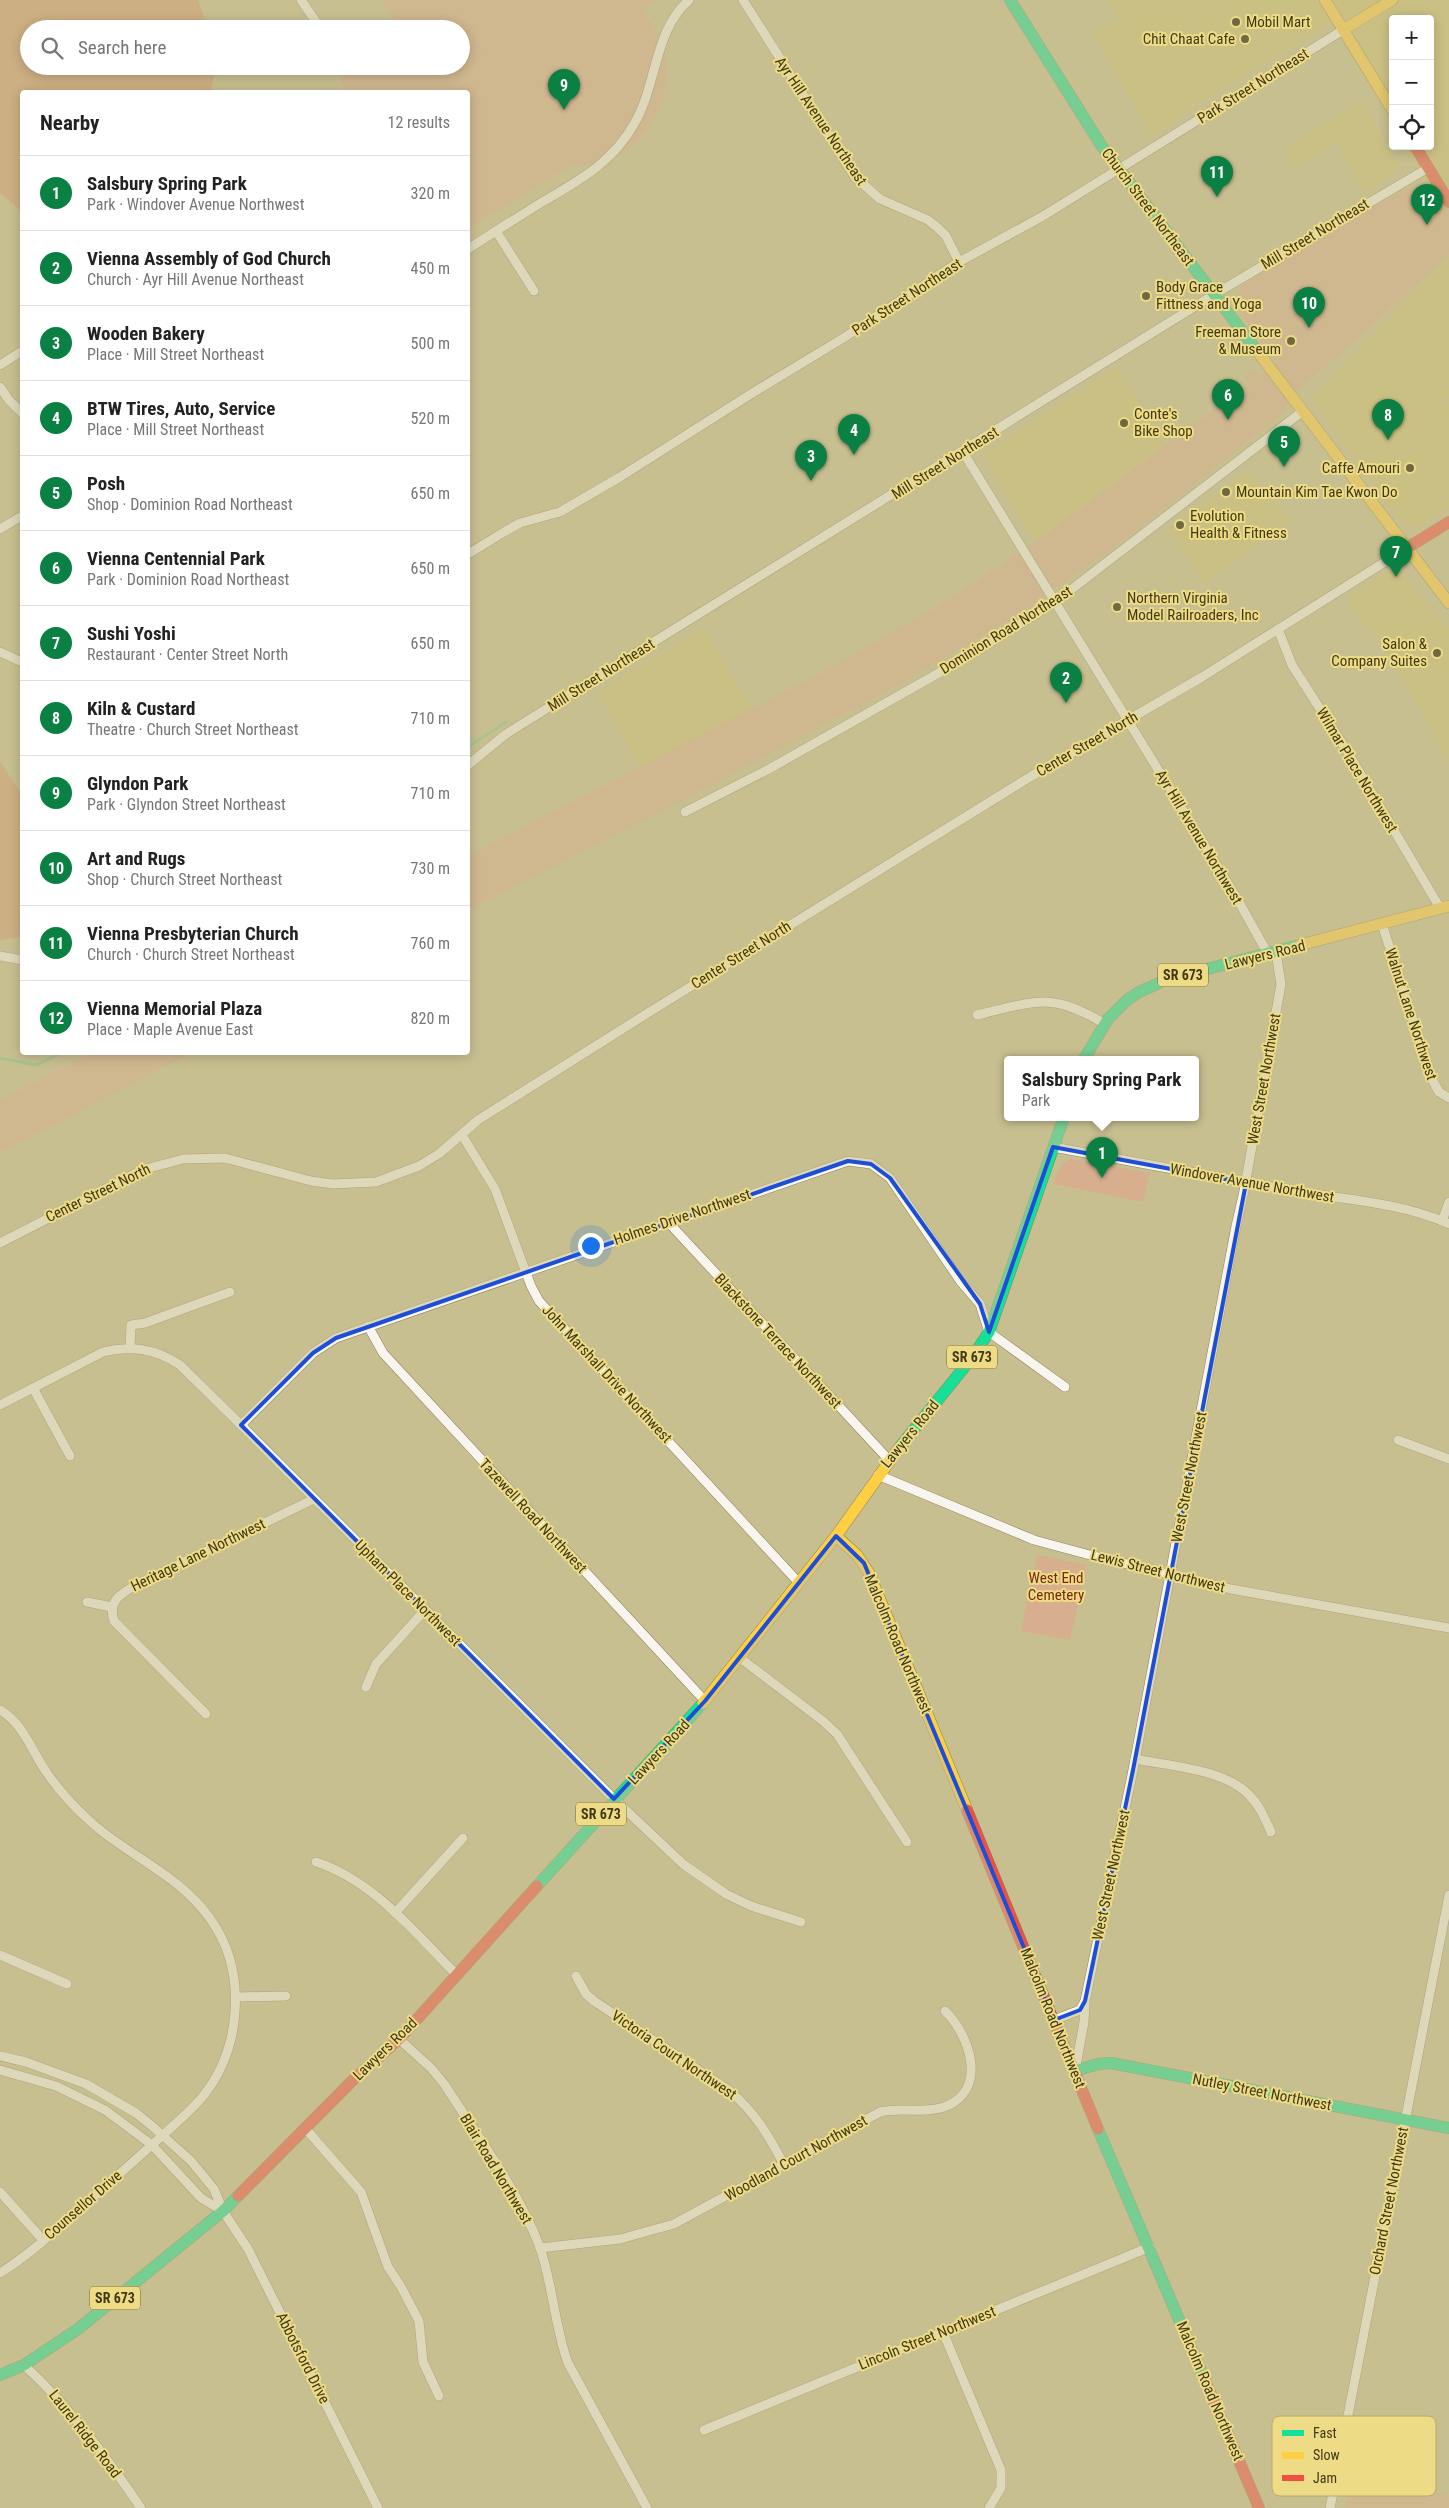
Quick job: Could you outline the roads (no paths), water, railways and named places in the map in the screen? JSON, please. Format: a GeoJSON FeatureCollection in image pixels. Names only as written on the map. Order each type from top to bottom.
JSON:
{"type":"FeatureCollection","features":[{"type":"Feature","properties":{"kind":"main road","name":"Church Street Northeast"},"geometry":{"type":"LineString","coordinates":[[1010,0],[1084,121],[1449,603]]}},
{"type":"Feature","properties":{"kind":"main road"},"geometry":{"type":"LineString","coordinates":[[1324,0],[1390,105]]}},
{"type":"Feature","properties":{"kind":"main road"},"geometry":{"type":"LineString","coordinates":[[1343,30],[1392,0]]}},
{"type":"Feature","properties":{"kind":"main road"},"geometry":{"type":"LineString","coordinates":[[1417,150],[1449,202]]}},
{"type":"Feature","properties":{"kind":"main road","name":"Center Street North"},"geometry":{"type":"LineString","coordinates":[[1407,548],[1449,522]]}},
{"type":"Feature","properties":{"kind":"main road","name":"Lawyers Road"},"geometry":{"type":"LineString","coordinates":[[1086,1056],[1103,1023],[1121,1004],[1146,987],[1168,979],[1445,907]]}},
{"type":"Feature","properties":{"kind":"main road","name":"Lawyers Road"},"geometry":{"type":"LineString","coordinates":[[0,2375],[24,2365],[78,2329],[138,2278],[223,2211],[353,2080],[399,2039],[614,1799],[645,1769],[705,1701],[836,1536],[889,1460],[971,1360],[989,1332],[1063,1121]]}},
{"type":"Feature","properties":{"kind":"main road","name":"Malcolm Road Northwest"},"geometry":{"type":"LineString","coordinates":[[836,1536],[857,1555],[869,1573],[1075,2071],[1259,2508]]}},
{"type":"Feature","properties":{"kind":"main road","name":"Nutley Street Northwest"},"geometry":{"type":"LineString","coordinates":[[1075,2071],[1092,2065],[1111,2063],[1449,2128]]}},
{"type":"Feature","properties":{"kind":"street"},"geometry":{"type":"LineString","coordinates":[[301,0],[315,20]]}},
{"type":"Feature","properties":{"kind":"street"},"geometry":{"type":"LineString","coordinates":[[470,247],[584,178],[606,161],[620,146],[644,104],[668,29],[675,15],[689,0]]}},
{"type":"Feature","properties":{"kind":"street","name":"Ayr Hill Avenue Northeast"},"geometry":{"type":"LineString","coordinates":[[743,0],[855,177],[880,198],[928,220],[938,228],[946,236],[959,262]]}},
{"type":"Feature","properties":{"kind":"street","name":"Park Street Northeast"},"geometry":{"type":"LineString","coordinates":[[470,552],[512,527],[560,512],[620,477],[877,317],[959,262],[1043,216],[1343,30]]}},
{"type":"Feature","properties":{"kind":"street","name":"Mill Street Northeast"},"geometry":{"type":"LineString","coordinates":[[470,763],[506,734],[597,676],[963,452],[1215,294],[1428,168]]}},
{"type":"Feature","properties":{"kind":"street"},"geometry":{"type":"LineString","coordinates":[[496,231],[534,292]]}},
{"type":"Feature","properties":{"kind":"street"},"geometry":{"type":"LineString","coordinates":[[0,365],[20,352]]}},
{"type":"Feature","properties":{"kind":"street"},"geometry":{"type":"LineString","coordinates":[[0,387],[8,400],[20,411]]}},
{"type":"Feature","properties":{"kind":"street","name":"Dominion Road Northeast"},"geometry":{"type":"LineString","coordinates":[[685,812],[769,769],[919,684],[1055,602],[1303,411]]}},
{"type":"Feature","properties":{"kind":"street"},"geometry":{"type":"LineString","coordinates":[[963,452],[1128,720]]}},
{"type":"Feature","properties":{"kind":"street"},"geometry":{"type":"LineString","coordinates":[[0,529],[20,517]]}},
{"type":"Feature","properties":{"kind":"street","name":"Center Street North"},"geometry":{"type":"LineString","coordinates":[[0,1242],[142,1170],[161,1163],[183,1159],[225,1158],[311,1181],[355,1184],[376,1182],[419,1166],[440,1154],[478,1120],[651,1011],[1030,777],[1278,629],[1407,548]]}},
{"type":"Feature","properties":{"kind":"street","name":"Wilmar Place Northwest"},"geometry":{"type":"LineString","coordinates":[[1278,629],[1292,665],[1445,907]]}},
{"type":"Feature","properties":{"kind":"street"},"geometry":{"type":"LineString","coordinates":[[0,652],[20,661]]}},
{"type":"Feature","properties":{"kind":"street","name":"Ayr Hill Avenue Northwest"},"geometry":{"type":"LineString","coordinates":[[1128,720],[1272,953]]}},
{"type":"Feature","properties":{"kind":"street","name":"Walnut Lane Northwest"},"geometry":{"type":"LineString","coordinates":[[1382,924],[1432,1079],[1439,1092],[1449,1098]]}},
{"type":"Feature","properties":{"kind":"street","name":"West Street Northwest"},"geometry":{"type":"LineString","coordinates":[[1075,2071],[1086,2001],[1135,1759],[1246,1182],[1281,984],[1272,953]]}},
{"type":"Feature","properties":{"kind":"street"},"geometry":{"type":"LineString","coordinates":[[0,956],[20,960]]}},
{"type":"Feature","properties":{"kind":"street"},"geometry":{"type":"LineString","coordinates":[[977,1014],[1030,1002],[1046,1001],[1072,1006],[1103,1023]]}},
{"type":"Feature","properties":{"kind":"street","name":"John Marshall Drive Northwest"},"geometry":{"type":"LineString","coordinates":[[462,1134],[495,1189],[531,1286],[546,1309],[799,1583]]}},
{"type":"Feature","properties":{"kind":"street","name":"Windover Avenue Northwest"},"geometry":{"type":"LineString","coordinates":[[1053,1147],[1363,1202],[1446,1222]]}},
{"type":"Feature","properties":{"kind":"street","name":"Holmes Drive Northwest"},"geometry":{"type":"LineString","coordinates":[[241,1425],[313,1353],[336,1338],[828,1166],[848,1161],[871,1164],[890,1178],[961,1282],[980,1304],[989,1332]]}},
{"type":"Feature","properties":{"kind":"street"},"geometry":{"type":"LineString","coordinates":[[1446,1222],[1449,1202]]}},
{"type":"Feature","properties":{"kind":"street","name":"Blackstone Terrace Northwest"},"geometry":{"type":"LineString","coordinates":[[668,1222],[889,1460]]}},
{"type":"Feature","properties":{"kind":"street"},"geometry":{"type":"LineString","coordinates":[[130,1348],[131,1325],[145,1323],[230,1292]]}},
{"type":"Feature","properties":{"kind":"street","name":"Tazewell Road Northwest"},"geometry":{"type":"LineString","coordinates":[[368,1326],[383,1353],[705,1701]]}},
{"type":"Feature","properties":{"kind":"street"},"geometry":{"type":"LineString","coordinates":[[989,1332],[1064,1387]]}},
{"type":"Feature","properties":{"kind":"street","name":"Upham Place Northwest"},"geometry":{"type":"LineString","coordinates":[[0,1405],[103,1352],[130,1348],[157,1352],[180,1365],[614,1799],[683,1864],[704,1880],[751,1906],[801,1922]]}},
{"type":"Feature","properties":{"kind":"street"},"geometry":{"type":"LineString","coordinates":[[33,1388],[70,1456]]}},
{"type":"Feature","properties":{"kind":"street"},"geometry":{"type":"LineString","coordinates":[[1398,1440],[1449,1459]]}},
{"type":"Feature","properties":{"kind":"street","name":"Lewis Street Northwest"},"geometry":{"type":"LineString","coordinates":[[878,1475],[1034,1540],[1169,1576],[1295,1601],[1310,1602],[1449,1628]]}},
{"type":"Feature","properties":{"kind":"street","name":"Heritage Lane Northwest"},"geometry":{"type":"LineString","coordinates":[[112,1606],[119,1594],[314,1499]]}},
{"type":"Feature","properties":{"kind":"street"},"geometry":{"type":"LineString","coordinates":[[87,1602],[112,1606],[114,1621],[206,1714]]}},
{"type":"Feature","properties":{"kind":"street"},"geometry":{"type":"LineString","coordinates":[[366,1687],[376,1664],[425,1610]]}},
{"type":"Feature","properties":{"kind":"street"},"geometry":{"type":"LineString","coordinates":[[740,1658],[823,1720],[837,1734],[907,1842]]}},
{"type":"Feature","properties":{"kind":"street","name":"Counsellor Drive"},"geometry":{"type":"LineString","coordinates":[[0,1710],[18,1724],[47,1774],[77,1809],[109,1836],[176,1882],[200,1905],[222,1940],[230,1959],[236,1997],[232,2035],[226,2055],[215,2079],[194,2107],[43,2240],[0,2273]]}},
{"type":"Feature","properties":{"kind":"street"},"geometry":{"type":"LineString","coordinates":[[1135,1759],[1212,1774],[1238,1786],[1257,1804],[1271,1832]]}},
{"type":"Feature","properties":{"kind":"street"},"geometry":{"type":"LineString","coordinates":[[395,1913],[463,1838]]}},
{"type":"Feature","properties":{"kind":"street"},"geometry":{"type":"LineString","coordinates":[[316,1862],[359,1882],[395,1913],[456,1974]]}},
{"type":"Feature","properties":{"kind":"street","name":"Orchard Street Northwest"},"geometry":{"type":"LineString","coordinates":[[1348,2416],[1449,1895]]}},
{"type":"Feature","properties":{"kind":"street"},"geometry":{"type":"LineString","coordinates":[[0,1955],[67,1984]]}},
{"type":"Feature","properties":{"kind":"street","name":"Victoria Court Northwest"},"geometry":{"type":"LineString","coordinates":[[576,1976],[586,1994],[594,2001],[730,2091],[758,2119],[784,2165]]}},
{"type":"Feature","properties":{"kind":"street"},"geometry":{"type":"LineString","coordinates":[[236,1997],[286,1996]]}},
{"type":"Feature","properties":{"kind":"street"},"geometry":{"type":"LineString","coordinates":[[1054,2020],[1080,2010],[1086,2001]]}},
{"type":"Feature","properties":{"kind":"street","name":"Woodland Court Northwest"},"geometry":{"type":"LineString","coordinates":[[540,2248],[594,2243],[648,2233],[698,2213],[880,2112],[896,2108],[943,2108],[960,2097],[971,2079],[972,2064],[960,2028],[945,2011]]}},
{"type":"Feature","properties":{"kind":"street","name":"Blair Road Northwest"},"geometry":{"type":"LineString","coordinates":[[399,2039],[431,2068],[445,2085],[520,2204],[540,2248],[561,2345],[568,2363],[647,2508]]}},
{"type":"Feature","properties":{"kind":"street","name":"Abbotsford Drive"},"geometry":{"type":"LineString","coordinates":[[0,2056],[34,2064],[86,2084],[136,2114],[163,2134],[191,2161],[214,2189],[223,2211],[248,2249],[378,2508]]}},
{"type":"Feature","properties":{"kind":"street","name":"Abbotsford Drive"},"geometry":{"type":"LineString","coordinates":[[0,2070],[56,2086],[105,2110],[152,2145],[201,2198],[223,2211]]}},
{"type":"Feature","properties":{"kind":"street"},"geometry":{"type":"LineString","coordinates":[[305,2128],[361,2192],[388,2268],[400,2285],[419,2321],[422,2362],[438,2396]]}},
{"type":"Feature","properties":{"kind":"street"},"geometry":{"type":"LineString","coordinates":[[0,2192],[43,2240]]}},
{"type":"Feature","properties":{"kind":"street","name":"Lincoln Street Northwest"},"geometry":{"type":"LineString","coordinates":[[704,2430],[1150,2247]]}},
{"type":"Feature","properties":{"kind":"street"},"geometry":{"type":"LineString","coordinates":[[944,2332],[1001,2470],[1001,2488],[989,2508]]}},
{"type":"Feature","properties":{"kind":"street","name":"Laurel Ridge Road"},"geometry":{"type":"LineString","coordinates":[[24,2365],[62,2401],[103,2453],[141,2508]]}},
{"type":"Feature","properties":{"kind":"waterway"},"geometry":{"type":"LineString","coordinates":[[470,746],[506,722]]}},
{"type":"Feature","properties":{"kind":"waterway"},"geometry":{"type":"LineString","coordinates":[[0,1058],[36,1065],[58,1055]]}},
{"type":"Feature","properties":{"kind":"place","name":"Mobil Mart"},"geometry":{"type":"Point","coordinates":[1236,22]}},
{"type":"Feature","properties":{"kind":"place","name":"Chit Chaat Cafe"},"geometry":{"type":"Point","coordinates":[1245,39]}},
{"type":"Feature","properties":{"kind":"place","name":"Glyndon Park"},"geometry":{"type":"Point","coordinates":[564,110]}},
{"type":"Feature","properties":{"kind":"place","name":"Vienna Presbyterian Church"},"geometry":{"type":"Point","coordinates":[1217,197]}},
{"type":"Feature","properties":{"kind":"place","name":"Vienna Memorial Plaza"},"geometry":{"type":"Point","coordinates":[1427,225]}},
{"type":"Feature","properties":{"kind":"place","name":"Body Grace Fittness and Yoga"},"geometry":{"type":"Point","coordinates":[1146,296]}},
{"type":"Feature","properties":{"kind":"place","name":"Art and Rugs"},"geometry":{"type":"Point","coordinates":[1309,328]}},
{"type":"Feature","properties":{"kind":"place","name":"Freeman Store & Museum"},"geometry":{"type":"Point","coordinates":[1291,341]}},
{"type":"Feature","properties":{"kind":"place","name":"Vienna Centennial Park"},"geometry":{"type":"Point","coordinates":[1228,420]}},
{"type":"Feature","properties":{"kind":"place","name":"Conte's Bike Shop"},"geometry":{"type":"Point","coordinates":[1124,423]}},
{"type":"Feature","properties":{"kind":"place","name":"Kiln & Custard"},"geometry":{"type":"Point","coordinates":[1388,440]}},
{"type":"Feature","properties":{"kind":"place","name":"BTW Tires, Auto, Service"},"geometry":{"type":"Point","coordinates":[854,455]}},
{"type":"Feature","properties":{"kind":"place","name":"Posh"},"geometry":{"type":"Point","coordinates":[1284,467]}},
{"type":"Feature","properties":{"kind":"place","name":"Caffe Amouri"},"geometry":{"type":"Point","coordinates":[1410,468]}},
{"type":"Feature","properties":{"kind":"place","name":"Wooden Bakery"},"geometry":{"type":"Point","coordinates":[811,481]}},
{"type":"Feature","properties":{"kind":"place","name":"Mountain Kim Tae Kwon Do"},"geometry":{"type":"Point","coordinates":[1226,492]}},
{"type":"Feature","properties":{"kind":"place","name":"Evolution Health & Fitness"},"geometry":{"type":"Point","coordinates":[1180,525]}},
{"type":"Feature","properties":{"kind":"place","name":"Sushi Yoshi"},"geometry":{"type":"Point","coordinates":[1396,577]}},
{"type":"Feature","properties":{"kind":"place","name":"Northern Virginia Model Railroaders, Inc"},"geometry":{"type":"Point","coordinates":[1117,607]}},
{"type":"Feature","properties":{"kind":"place","name":"Salon & Company Suites"},"geometry":{"type":"Point","coordinates":[1437,653]}},
{"type":"Feature","properties":{"kind":"place","name":"Vienna Assembly of God Church"},"geometry":{"type":"Point","coordinates":[1066,703]}},
{"type":"Feature","properties":{"kind":"place","name":"Salsbury Spring Park"},"geometry":{"type":"Point","coordinates":[1102,1178]}},
{"type":"Feature","properties":{"kind":"park label","name":"West End Cemetery"},"geometry":{"type":"Point","coordinates":[1056,1586]}}]}
